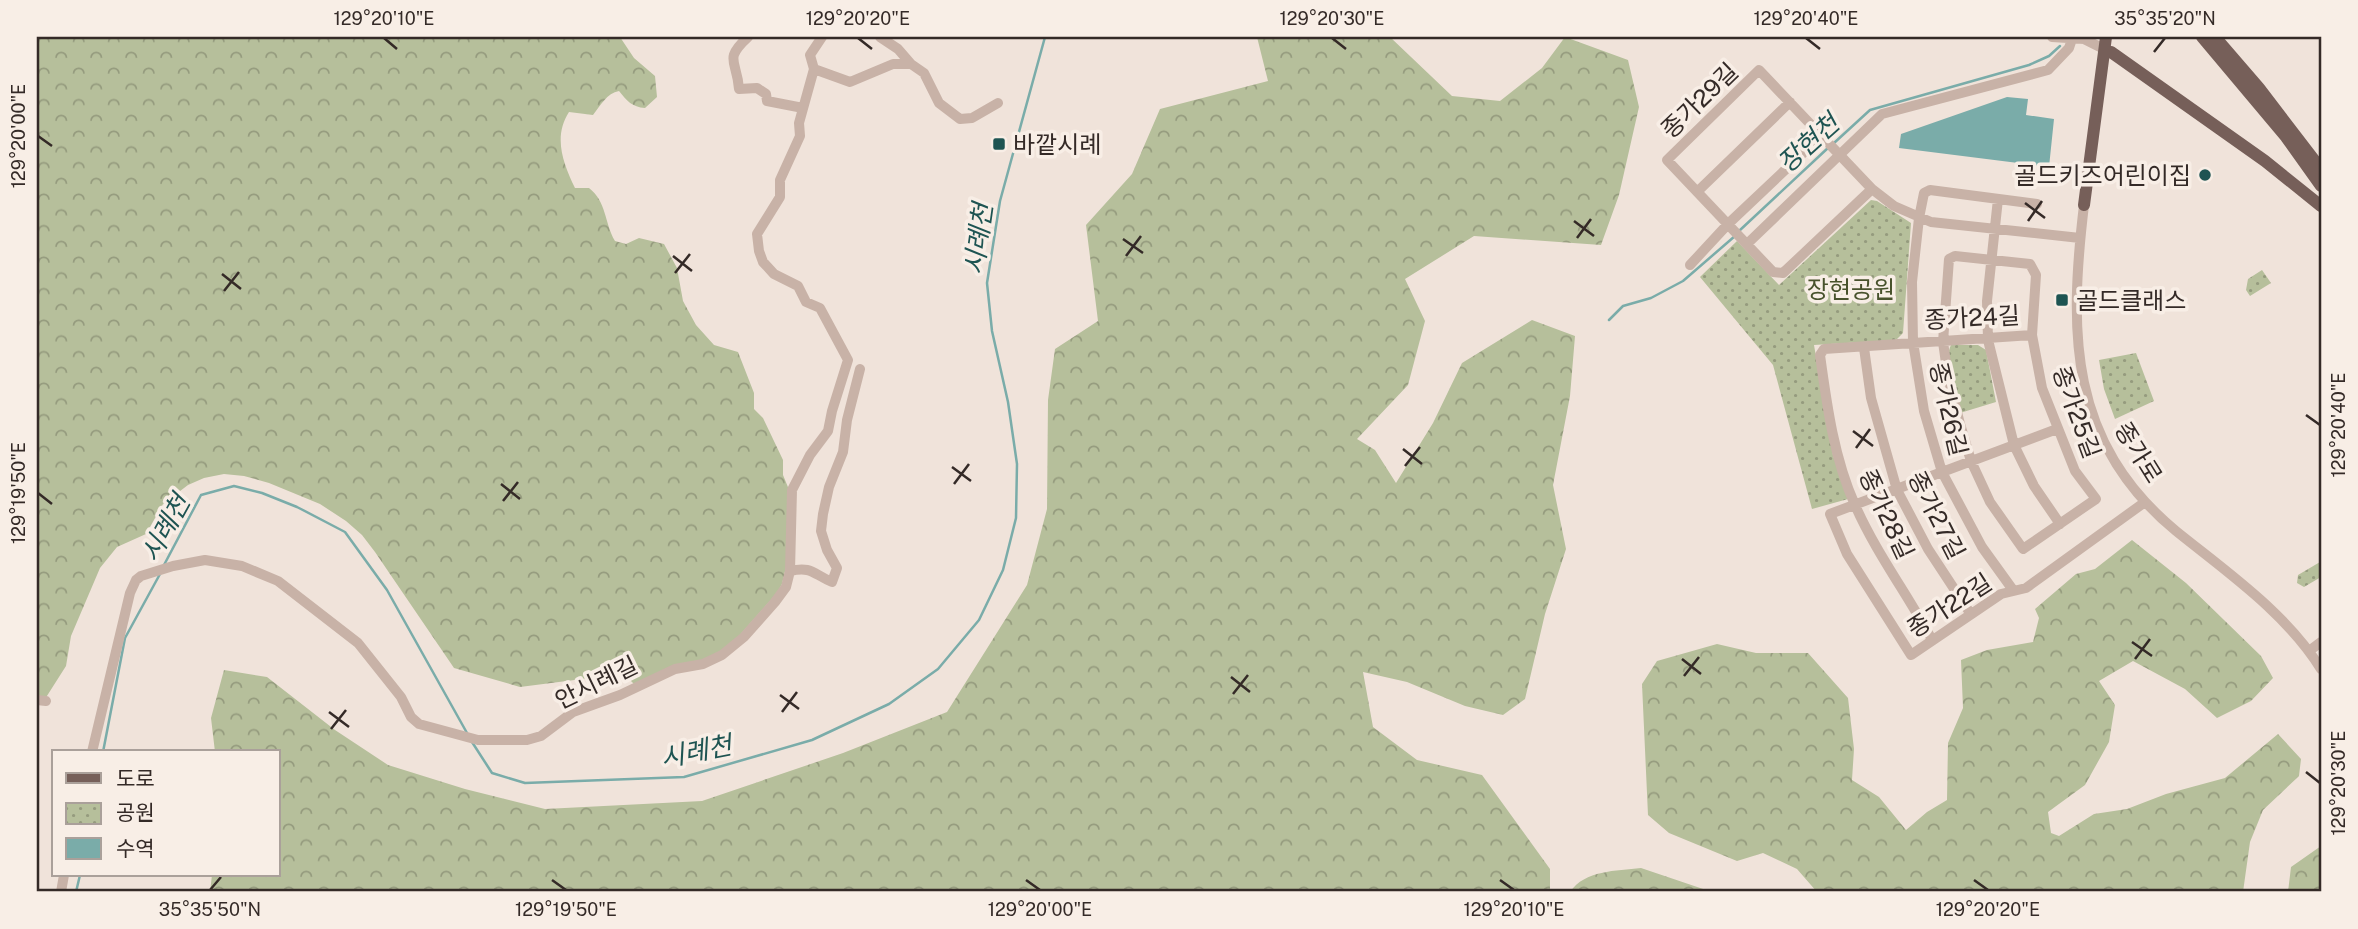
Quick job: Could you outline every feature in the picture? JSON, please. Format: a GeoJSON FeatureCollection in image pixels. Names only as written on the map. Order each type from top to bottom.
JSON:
{"type":"FeatureCollection","features":[{"type":"Feature","properties":{"kind":"main road"},"geometry":{"type":"LineString","coordinates":[[2202,37],[2269,116],[2321,186]]}},
{"type":"Feature","properties":{"kind":"main road"},"geometry":{"type":"LineString","coordinates":[[2215,37],[2259,88],[2321,169]]}},
{"type":"Feature","properties":{"kind":"main road"},"geometry":{"type":"LineString","coordinates":[[2084,205],[2102,65],[2107,46],[2321,206]]}},
{"type":"Feature","properties":{"kind":"street"},"geometry":{"type":"LineString","coordinates":[[748,37],[735,49],[733,60],[739,89],[757,88],[766,94],[767,101],[803,107]]}},
{"type":"Feature","properties":{"kind":"street","name":"안시례길"},"geometry":{"type":"LineString","coordinates":[[92,750],[130,593],[136,580],[173,566],[205,560],[242,566],[278,581],[358,643],[401,697],[411,717],[419,723],[478,740],[527,740],[541,736],[573,712],[620,695],[675,668],[703,664],[722,655],[744,637],[786,587],[792,550],[792,490],[810,454],[828,431],[848,360],[820,308],[806,302],[798,286],[774,274],[763,262],[759,251],[758,234],[780,197],[780,180],[800,136],[799,123],[814,69],[810,55],[822,37]]}},
{"type":"Feature","properties":{"kind":"street"},"geometry":{"type":"LineString","coordinates":[[880,37],[898,49],[911,64],[924,73],[939,103],[960,119],[972,118],[998,103]]}},
{"type":"Feature","properties":{"kind":"street"},"geometry":{"type":"LineString","coordinates":[[2052,37],[2084,39],[2107,46]]}},
{"type":"Feature","properties":{"kind":"street"},"geometry":{"type":"LineString","coordinates":[[1745,242],[1882,114],[2048,70],[2069,48],[2072,39]]}},
{"type":"Feature","properties":{"kind":"street"},"geometry":{"type":"LineString","coordinates":[[814,69],[850,82],[893,64],[911,64]]}},
{"type":"Feature","properties":{"kind":"street","name":"종가29길"},"geometry":{"type":"LineString","coordinates":[[1872,190],[1783,273],[1773,272],[1667,160],[1759,70],[1872,190],[1894,206],[1931,222],[2080,238]]}},
{"type":"Feature","properties":{"kind":"street"},"geometry":{"type":"LineString","coordinates":[[1698,191],[1790,102]]}},
{"type":"Feature","properties":{"kind":"street"},"geometry":{"type":"LineString","coordinates":[[1690,265],[1823,137]]}},
{"type":"Feature","properties":{"kind":"street"},"geometry":{"type":"LineString","coordinates":[[1919,218],[1922,197],[1930,190],[2037,204]]}},
{"type":"Feature","properties":{"kind":"street"},"geometry":{"type":"LineString","coordinates":[[1991,261],[1955,256],[1949,259],[1943,342],[1948,377],[1971,461],[1990,502],[2023,549],[2060,524],[2034,486],[2014,445],[1988,340],[1987,301],[1998,199]]}},
{"type":"Feature","properties":{"kind":"street","name":"종가로"},"geometry":{"type":"LineString","coordinates":[[2084,205],[2075,314],[2081,372],[2088,400],[2106,445],[2145,502],[2283,621],[2321,669]]}},
{"type":"Feature","properties":{"kind":"street","name":"종가26길"},"geometry":{"type":"LineString","coordinates":[[1919,218],[1912,282],[1913,342],[1924,411],[1942,472],[1982,547],[2012,590]]}},
{"type":"Feature","properties":{"kind":"street","name":"종가25길"},"geometry":{"type":"LineString","coordinates":[[1991,261],[2030,264],[2036,275],[2032,335],[2042,388],[2075,471],[2096,499],[2060,524]]}},
{"type":"Feature","properties":{"kind":"street","name":"종가24길"},"geometry":{"type":"LineString","coordinates":[[1819,355],[1824,349],[2032,335]]}},
{"type":"Feature","properties":{"kind":"street","name":"종가27길"},"geometry":{"type":"LineString","coordinates":[[1864,348],[1871,397],[1897,490],[1928,549],[1970,613]]}},
{"type":"Feature","properties":{"kind":"street","name":"종가28길"},"geometry":{"type":"LineString","coordinates":[[1819,355],[1835,445],[1855,505],[1893,578],[1933,640]]}},
{"type":"Feature","properties":{"kind":"street"},"geometry":{"type":"LineString","coordinates":[[790,571],[811,569],[820,578],[832,582],[838,568],[827,550],[821,531],[832,477],[843,452],[847,420],[860,369]]}},
{"type":"Feature","properties":{"kind":"street"},"geometry":{"type":"LineString","coordinates":[[1855,505],[2057,429]]}},
{"type":"Feature","properties":{"kind":"street","name":"종가22길"},"geometry":{"type":"LineString","coordinates":[[1855,505],[1830,514],[1847,554],[1911,655],[2001,594],[2026,588],[2145,502]]}},
{"type":"Feature","properties":{"kind":"street"},"geometry":{"type":"LineString","coordinates":[[2309,652],[2321,642]]}},
{"type":"Feature","properties":{"kind":"green space"},"geometry":{"type":"Polygon","coordinates":[[[37,37],[620,37],[634,58],[655,76],[657,97],[645,108],[630,103],[619,91],[607,97],[593,115],[569,112],[564,121],[561,140],[564,160],[575,188],[589,188],[599,200],[615,241],[626,244],[639,238],[664,244],[677,268],[683,301],[696,325],[714,345],[738,352],[754,393],[754,409],[763,418],[783,460],[783,475],[790,492],[787,563],[777,593],[731,645],[710,657],[635,685],[615,665],[590,678],[520,687],[454,668],[375,552],[362,535],[346,521],[320,504],[269,483],[224,474],[188,485],[163,504],[146,534],[117,547],[100,568],[71,636],[66,666],[45,699],[37,698],[37,37]]]}},
{"type":"Feature","properties":{"kind":"green space"},"geometry":{"type":"Polygon","coordinates":[[[1257,37],[1390,37],[1452,96],[1500,101],[1542,68],[1565,37],[1628,60],[1639,107],[1619,195],[1601,245],[1474,236],[1405,279],[1425,321],[1408,385],[1357,439],[1375,450],[1396,483],[1433,423],[1462,363],[1532,320],[1575,336],[1570,396],[1553,485],[1566,549],[1545,614],[1525,699],[1503,715],[1465,706],[1407,682],[1363,672],[1373,727],[1417,760],[1482,775],[1550,869],[1550,892],[210,892],[212,876],[280,876],[280,750],[215,750],[211,718],[224,670],[267,677],[335,730],[388,765],[465,789],[545,809],[702,801],[843,753],[947,712],[1027,585],[1047,509],[1048,400],[1055,349],[1098,321],[1086,225],[1132,174],[1160,109],[1268,81],[1257,37]]]}},
{"type":"Feature","properties":{"kind":"green space","name":"장현공원"},"geometry":{"type":"Polygon","coordinates":[[[1871,200],[1877,201],[1911,223],[1903,333],[1896,340],[1814,345],[1833,455],[1848,499],[1812,509],[1773,365],[1700,277],[1737,241],[1779,285],[1871,200]]]}},
{"type":"Feature","properties":{"kind":"green space"},"geometry":{"type":"Polygon","coordinates":[[[2262,270],[2271,283],[2250,296],[2246,290],[2248,279],[2262,270]]]}},
{"type":"Feature","properties":{"kind":"green space"},"geometry":{"type":"Polygon","coordinates":[[[1951,345],[1978,345],[1986,350],[1996,402],[1960,413],[1949,369],[1951,345]]]}},
{"type":"Feature","properties":{"kind":"green space"},"geometry":{"type":"Polygon","coordinates":[[[2136,353],[2154,401],[2115,419],[2104,389],[2099,360],[2136,353]]]}},
{"type":"Feature","properties":{"kind":"green space"},"geometry":{"type":"Polygon","coordinates":[[[2132,540],[2186,583],[2261,656],[2273,678],[2251,701],[2217,718],[2185,689],[2133,661],[2099,681],[2115,705],[2109,742],[2085,785],[2048,812],[2051,833],[2059,836],[2094,814],[2127,809],[2166,794],[2225,778],[2278,734],[2301,759],[2299,776],[2263,810],[2250,842],[2243,892],[1817,892],[1797,869],[1763,853],[1737,861],[1669,833],[1648,815],[1642,684],[1657,661],[1717,644],[1756,653],[1808,653],[1848,698],[1854,749],[1852,780],[1879,797],[1906,830],[1927,812],[1947,800],[1948,743],[1963,708],[1961,660],[1987,650],[2033,642],[2039,618],[2035,609],[2076,574],[2095,569],[2132,540]]]}},
{"type":"Feature","properties":{"kind":"green space"},"geometry":{"type":"Polygon","coordinates":[[[2320,562],[2321,577],[2304,587],[2297,583],[2298,575],[2320,562]]]}},
{"type":"Feature","properties":{"kind":"green space"},"geometry":{"type":"Polygon","coordinates":[[[2321,846],[2321,892],[2288,892],[2291,867],[2321,846]]]}},
{"type":"Feature","properties":{"kind":"green space"},"geometry":{"type":"Polygon","coordinates":[[[1641,868],[1712,892],[1570,892],[1584,879],[1592,876],[1641,868]]]}},
{"type":"Feature","properties":{"kind":"water"},"geometry":{"type":"Polygon","coordinates":[[[2007,97],[2028,99],[2026,115],[2054,119],[2049,167],[1899,148],[1901,134],[2007,97]]]}},
{"type":"Feature","properties":{"kind":"waterway","name":"시례천"},"geometry":{"type":"LineString","coordinates":[[472,742],[492,773],[525,783],[684,777],[812,740],[889,704],[938,669],[979,620],[1003,570],[1016,518],[1017,464],[1008,402],[992,331],[987,283],[1000,201],[1045,37]]}},
{"type":"Feature","properties":{"kind":"waterway","name":"장현천"},"geometry":{"type":"LineString","coordinates":[[1834,143],[1870,110],[2029,65],[2049,56],[2060,46]]}},
{"type":"Feature","properties":{"kind":"waterway","name":"장현천"},"geometry":{"type":"LineString","coordinates":[[1739,231],[1829,147]]}},
{"type":"Feature","properties":{"kind":"waterway","name":"장현천"},"geometry":{"type":"LineString","coordinates":[[1609,320],[1623,306],[1651,298],[1683,281],[1735,236]]}},
{"type":"Feature","properties":{"kind":"waterway","name":"시례천"},"geometry":{"type":"LineString","coordinates":[[164,565],[201,495],[234,486],[262,493],[297,507],[345,532],[387,590],[467,733]]}},
{"type":"Feature","properties":{"kind":"waterway","name":"시례천"},"geometry":{"type":"LineString","coordinates":[[103,750],[125,638],[160,574]]}},
{"type":"Feature","properties":{"kind":"waterway","name":"시례천"},"geometry":{"type":"LineString","coordinates":[[76,892],[80,876]]}},
{"type":"Feature","properties":{"kind":"place","name":"바깥시례"},"geometry":{"type":"Point","coordinates":[999,144]}},
{"type":"Feature","properties":{"kind":"place","name":"골드키즈어린이집"},"geometry":{"type":"Point","coordinates":[2205,175]}},
{"type":"Feature","properties":{"kind":"place","name":"골드클래스"},"geometry":{"type":"Point","coordinates":[2062,300]}}]}
